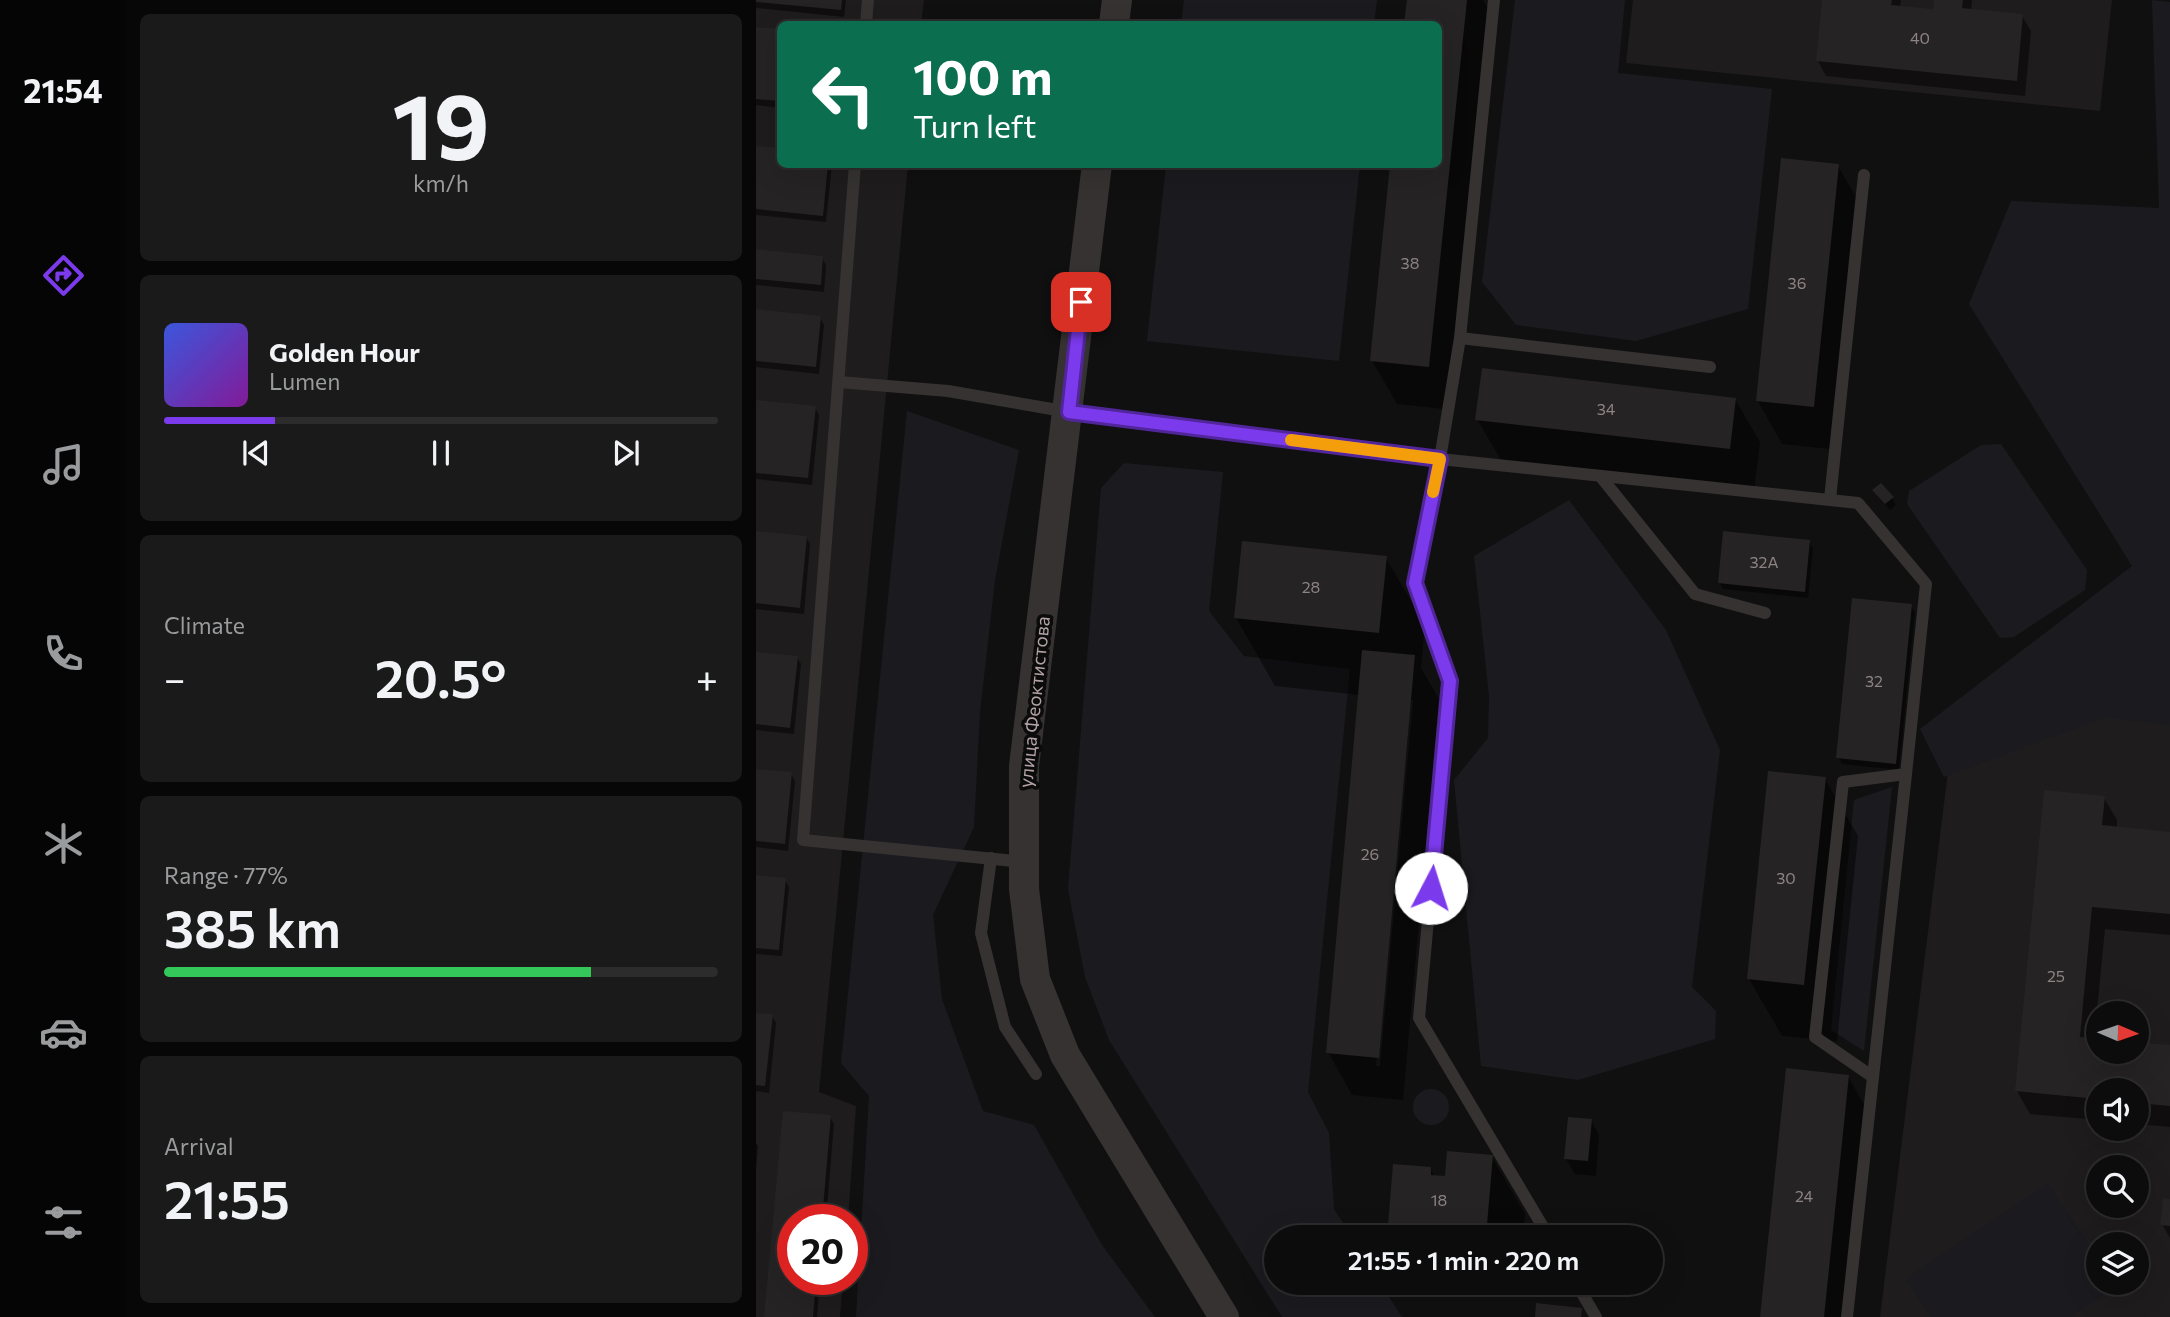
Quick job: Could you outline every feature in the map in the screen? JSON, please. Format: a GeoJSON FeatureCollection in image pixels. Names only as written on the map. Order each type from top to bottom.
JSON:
{"type":"FeatureCollection","features":[{"type":"Feature","properties":{"kind":"street"},"geometry":{"type":"LineString","coordinates":[[1114,21],[1116,0]]}},
{"type":"Feature","properties":{"kind":"street","name":"улица Феоктистова"},"geometry":{"type":"LineString","coordinates":[[1097,168],[1024,766],[1024,889],[1035,979],[1065,1055],[1224,1317]]}},
{"type":"Feature","properties":{"kind":"lane"},"geometry":{"type":"LineString","coordinates":[[866,21],[868,0]]}},
{"type":"Feature","properties":{"kind":"lane"},"geometry":{"type":"LineString","coordinates":[[1494,0],[1460,338],[1440,459],[1415,583],[1450,681],[1419,1018],[1542,1225]]}},
{"type":"Feature","properties":{"kind":"lane"},"geometry":{"type":"LineString","coordinates":[[855,168],[803,840],[1024,862]]}},
{"type":"Feature","properties":{"kind":"lane"},"geometry":{"type":"LineString","coordinates":[[1830,499],[1864,176]]}},
{"type":"Feature","properties":{"kind":"lane"},"geometry":{"type":"LineString","coordinates":[[1460,338],[1710,367]]}},
{"type":"Feature","properties":{"kind":"lane"},"geometry":{"type":"LineString","coordinates":[[839,382],[948,391],[1069,412],[1440,459],[1858,503],[1926,584],[1847,1317]]}},
{"type":"Feature","properties":{"kind":"lane"},"geometry":{"type":"LineString","coordinates":[[1601,477],[1695,594],[1765,613]]}},
{"type":"Feature","properties":{"kind":"lane"},"geometry":{"type":"LineString","coordinates":[[1873,1077],[1815,1037],[1816,1024],[1843,782],[1906,774]]}},
{"type":"Feature","properties":{"kind":"lane"},"geometry":{"type":"LineString","coordinates":[[991,858],[981,933],[1005,1027],[1036,1074]]}},
{"type":"Feature","properties":{"kind":"lane"},"geometry":{"type":"LineString","coordinates":[[1583,1295],[1596,1317]]}},
{"type":"Feature","properties":{"kind":"shaded area"},"geometry":{"type":"Polygon","coordinates":[[[756,0],[924,0],[921,21],[777,21],[777,168],[908,168],[819,1092],[856,1106],[849,1204],[777,1204],[777,1295],[842,1295],[840,1317],[756,1317],[756,0]]]}},
{"type":"Feature","properties":{"kind":"shaded area"},"geometry":{"type":"Polygon","coordinates":[[[1184,0],[1377,0],[1374,21],[1181,21],[1184,0]]]}},
{"type":"Feature","properties":{"kind":"shaded area"},"geometry":{"type":"Polygon","coordinates":[[[1515,0],[1625,0],[1618,73],[1772,89],[1748,309],[1636,341],[1516,325],[1482,282],[1515,0]]]}},
{"type":"Feature","properties":{"kind":"shaded area"},"geometry":{"type":"Polygon","coordinates":[[[1633,0],[2112,0],[2100,111],[1626,63],[1633,0]]]}},
{"type":"Feature","properties":{"kind":"shaded area"},"geometry":{"type":"Polygon","coordinates":[[[2152,0],[2170,2],[2170,726],[2107,717],[1944,777],[1920,729],[2132,566],[1969,304],[2011,201],[2159,208],[2152,0]]]}},
{"type":"Feature","properties":{"kind":"shaded area"},"geometry":{"type":"Polygon","coordinates":[[[1166,168],[1360,168],[1339,361],[1147,341],[1166,168]]]}},
{"type":"Feature","properties":{"kind":"shaded area"},"geometry":{"type":"Polygon","coordinates":[[[907,411],[1019,450],[995,580],[980,712],[974,827],[933,915],[942,999],[983,1111],[1034,1125],[1102,1245],[1155,1317],[856,1317],[857,1295],[868,1295],[868,1204],[863,1204],[869,1096],[841,1063],[907,411]]]}},
{"type":"Feature","properties":{"kind":"shaded area"},"geometry":{"type":"Polygon","coordinates":[[[2001,444],[2087,570],[2085,590],[2014,637],[2000,638],[1907,504],[1909,491],[1981,445],[2001,444]]]}},
{"type":"Feature","properties":{"kind":"shaded area"},"geometry":{"type":"Polygon","coordinates":[[[1124,463],[1223,472],[1209,611],[1244,656],[1350,669],[1308,1092],[1329,1133],[1334,1209],[1344,1225],[1264,1225],[1264,1288],[1109,1040],[1085,977],[1068,889],[1101,488],[1124,463]]]}},
{"type":"Feature","properties":{"kind":"shaded area"},"geometry":{"type":"Polygon","coordinates":[[[1569,500],[1666,630],[1720,750],[1692,987],[1716,1011],[1715,1039],[1578,1080],[1481,1066],[1454,780],[1488,738],[1489,696],[1474,556],[1569,500]]]}},
{"type":"Feature","properties":{"kind":"shaded area"},"geometry":{"type":"Polygon","coordinates":[[[2170,594],[2170,1317],[1880,1317],[1955,715],[2170,594]]]}},
{"type":"Feature","properties":{"kind":"shaded area"},"geometry":{"type":"Polygon","coordinates":[[[1892,787],[1864,1051],[1831,1030],[1854,800],[1892,787]]]}},
{"type":"Feature","properties":{"kind":"shaded area"},"geometry":{"type":"Polygon","coordinates":[[[1431,1089],[1444,1094],[1449,1107],[1444,1120],[1431,1125],[1418,1120],[1413,1107],[1418,1094],[1431,1089]]]}},
{"type":"Feature","properties":{"kind":"shaded area"},"geometry":{"type":"Polygon","coordinates":[[[2047,1183],[2086,1240],[2086,1295],[2104,1295],[2071,1317],[1931,1317],[1905,1280],[2047,1183]]]}},
{"type":"Feature","properties":{"kind":"shaded area"},"geometry":{"type":"Polygon","coordinates":[[[1268,1295],[1388,1295],[1402,1317],[1282,1317],[1268,1295]]]}},
{"type":"Feature","properties":{"kind":"building"},"geometry":{"type":"Polygon","coordinates":[[[756,0],[842,0],[841,10],[756,0]]]}},
{"type":"Feature","properties":{"kind":"building"},"geometry":{"type":"Polygon","coordinates":[[[1407,0],[1467,0],[1429,367],[1370,361],[1390,168],[1442,168],[1442,21],[1404,21],[1407,0]]]}},
{"type":"Feature","properties":{"kind":"building"},"geometry":{"type":"Polygon","coordinates":[[[1822,0],[1892,0],[1891,5],[1933,9],[1934,0],[1963,0],[1962,8],[2023,14],[2017,81],[1816,61],[1822,0]]]}},
{"type":"Feature","properties":{"kind":"building"},"geometry":{"type":"Polygon","coordinates":[[[756,27],[777,29],[777,101],[756,99],[756,27]]]}},
{"type":"Feature","properties":{"kind":"building"},"geometry":{"type":"Polygon","coordinates":[[[756,146],[777,148],[777,168],[828,168],[823,216],[756,209],[756,146]]]}},
{"type":"Feature","properties":{"kind":"building"},"geometry":{"type":"Polygon","coordinates":[[[1781,158],[1839,164],[1814,407],[1756,401],[1781,158]]]}},
{"type":"Feature","properties":{"kind":"building"},"geometry":{"type":"Polygon","coordinates":[[[756,249],[823,256],[821,285],[756,279],[756,249]]]}},
{"type":"Feature","properties":{"kind":"building"},"geometry":{"type":"Polygon","coordinates":[[[756,309],[821,316],[816,367],[756,361],[756,309]]]}},
{"type":"Feature","properties":{"kind":"building"},"geometry":{"type":"Polygon","coordinates":[[[1482,368],[1736,398],[1730,449],[1475,420],[1482,368]]]}},
{"type":"Feature","properties":{"kind":"building"},"geometry":{"type":"Polygon","coordinates":[[[756,400],[816,406],[808,478],[756,473],[756,400]]]}},
{"type":"Feature","properties":{"kind":"building"},"geometry":{"type":"Polygon","coordinates":[[[1881,483],[1894,497],[1885,504],[1872,490],[1881,483]]]}},
{"type":"Feature","properties":{"kind":"building"},"geometry":{"type":"Polygon","coordinates":[[[756,531],[807,536],[800,608],[756,603],[756,531]]]}},
{"type":"Feature","properties":{"kind":"building"},"geometry":{"type":"Polygon","coordinates":[[[1723,531],[1810,540],[1805,592],[1718,583],[1723,531]]]}},
{"type":"Feature","properties":{"kind":"building"},"geometry":{"type":"Polygon","coordinates":[[[1242,541],[1387,556],[1379,633],[1234,618],[1242,541]]]}},
{"type":"Feature","properties":{"kind":"building"},"geometry":{"type":"Polygon","coordinates":[[[1852,598],[1912,604],[1896,764],[1836,758],[1852,598]]]}},
{"type":"Feature","properties":{"kind":"building"},"geometry":{"type":"Polygon","coordinates":[[[1362,650],[1415,655],[1379,1058],[1326,1053],[1362,650]]]}},
{"type":"Feature","properties":{"kind":"building"},"geometry":{"type":"Polygon","coordinates":[[[756,652],[798,656],[790,728],[756,724],[756,652]]]}},
{"type":"Feature","properties":{"kind":"building"},"geometry":{"type":"Polygon","coordinates":[[[756,769],[792,772],[785,844],[756,841],[756,769]]]}},
{"type":"Feature","properties":{"kind":"building"},"geometry":{"type":"Polygon","coordinates":[[[1768,771],[1826,777],[1804,985],[1747,979],[1768,771]]]}},
{"type":"Feature","properties":{"kind":"building"},"geometry":{"type":"Polygon","coordinates":[[[2044,790],[2105,796],[2102,825],[2170,832],[2170,914],[2092,907],[2080,1037],[2086,1037],[2086,1064],[2149,1064],[2149,1043],[2170,1045],[2170,1106],[2149,1104],[2149,1078],[2086,1078],[2086,1098],[2015,1091],[2044,790]]]}},
{"type":"Feature","properties":{"kind":"building"},"geometry":{"type":"Polygon","coordinates":[[[756,875],[786,878],[779,950],[756,948],[756,875]]]}},
{"type":"Feature","properties":{"kind":"building"},"geometry":{"type":"Polygon","coordinates":[[[756,1013],[773,1014],[765,1086],[756,1085],[756,1013]]]}},
{"type":"Feature","properties":{"kind":"building"},"geometry":{"type":"Polygon","coordinates":[[[1786,1068],[1849,1075],[1824,1317],[1760,1317],[1786,1068]]]}},
{"type":"Feature","properties":{"kind":"building"},"geometry":{"type":"Polygon","coordinates":[[[783,1111],[831,1115],[823,1204],[777,1204],[777,1295],[815,1295],[813,1317],[764,1317],[783,1111]]]}},
{"type":"Feature","properties":{"kind":"building"},"geometry":{"type":"Polygon","coordinates":[[[1568,1117],[1592,1119],[1588,1161],[1564,1159],[1568,1117]]]}},
{"type":"Feature","properties":{"kind":"building"},"geometry":{"type":"Polygon","coordinates":[[[1447,1151],[1493,1155],[1487,1225],[1388,1225],[1393,1164],[1431,1167],[1431,1175],[1445,1176],[1447,1151]]]}},
{"type":"Feature","properties":{"kind":"building"},"geometry":{"type":"Polygon","coordinates":[[[2163,1198],[2170,1199],[2170,1226],[2160,1225],[2163,1198]]]}},
{"type":"Feature","properties":{"kind":"building"},"geometry":{"type":"Polygon","coordinates":[[[1536,1303],[1582,1308],[1581,1317],[1535,1317],[1536,1303]]]}},
{"type":"Feature","properties":{"kind":"slow traffic"},"geometry":{"type":"LineString","coordinates":[[1291,440],[1440,459],[1433,492]]}},
{"type":"Feature","properties":{"kind":"route"},"geometry":{"type":"LineString","coordinates":[[1081,302],[1069,412],[1440,459],[1415,583],[1450,681],[1431,888]]}}]}
